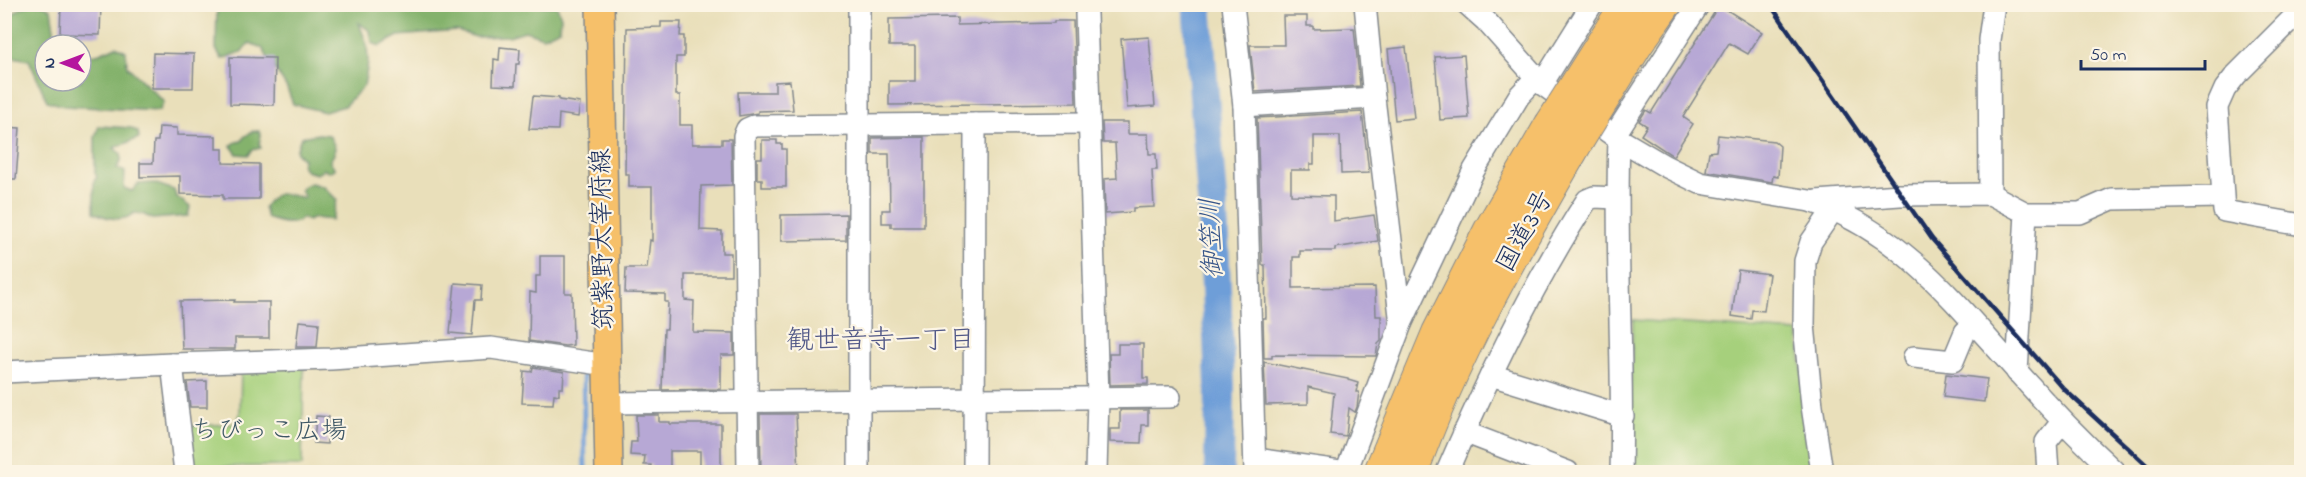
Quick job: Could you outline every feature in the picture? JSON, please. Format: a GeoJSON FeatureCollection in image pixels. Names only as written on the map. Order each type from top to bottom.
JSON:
{"type":"FeatureCollection","features":[{"type":"Feature","properties":{"kind":"highway","name":"国道3号"},"geometry":{"type":"LineString","coordinates":[[1380,472],[1438,333],[1490,230],[1550,126],[1627,4]]}},
{"type":"Feature","properties":{"kind":"highway","name":"国道3号"},"geometry":{"type":"LineString","coordinates":[[1412,472],[1423,440],[1466,344],[1514,251],[1578,140],[1637,44],[1665,4]]}},
{"type":"Feature","properties":{"kind":"main road","name":"筑紫野太宰府線"},"geometry":{"type":"LineString","coordinates":[[600,4],[609,472]]}},
{"type":"Feature","properties":{"kind":"street"},"geometry":{"type":"LineString","coordinates":[[859,4],[861,124],[859,472]]}},
{"type":"Feature","properties":{"kind":"street"},"geometry":{"type":"LineString","coordinates":[[1233,4],[1244,106],[1256,466],[1346,472],[1401,324],[1474,170],[1519,96],[1539,81],[1592,4]]}},
{"type":"Feature","properties":{"kind":"street"},"geometry":{"type":"LineString","coordinates":[[1365,4],[1401,324]]}},
{"type":"Feature","properties":{"kind":"street"},"geometry":{"type":"LineString","coordinates":[[1467,4],[1486,21],[1539,81],[1616,138],[1684,177],[1700,183],[1810,201],[1880,234],[1924,269],[2062,423],[2115,472]]}},
{"type":"Feature","properties":{"kind":"street"},"geometry":{"type":"LineString","coordinates":[[1621,472],[1623,416],[1616,138],[1699,4]]}},
{"type":"Feature","properties":{"kind":"street"},"geometry":{"type":"LineString","coordinates":[[1990,194],[1989,40],[1994,4]]}},
{"type":"Feature","properties":{"kind":"street"},"geometry":{"type":"LineString","coordinates":[[2301,9],[2236,75],[2225,89],[2217,107],[2223,211],[2301,225]]}},
{"type":"Feature","properties":{"kind":"street"},"geometry":{"type":"LineString","coordinates":[[1086,14],[1098,397],[1096,472]]}},
{"type":"Feature","properties":{"kind":"street"},"geometry":{"type":"LineString","coordinates":[[1244,106],[1374,98]]}},
{"type":"Feature","properties":{"kind":"street"},"geometry":{"type":"LineString","coordinates":[[748,472],[744,136],[747,129],[754,126],[861,124],[1088,123]]}},
{"type":"Feature","properties":{"kind":"street"},"geometry":{"type":"LineString","coordinates":[[974,472],[975,124]]}},
{"type":"Feature","properties":{"kind":"street"},"geometry":{"type":"LineString","coordinates":[[1810,201],[1900,195],[1990,194],[2026,213],[2080,213],[2112,199],[2222,197]]}},
{"type":"Feature","properties":{"kind":"street"},"geometry":{"type":"LineString","coordinates":[[1447,472],[1491,375],[1554,252],[1587,200],[1594,197],[1617,198]]}},
{"type":"Feature","properties":{"kind":"street"},"geometry":{"type":"LineString","coordinates":[[1822,472],[1812,406],[1804,325],[1805,261],[1811,242],[1833,210]]}},
{"type":"Feature","properties":{"kind":"street"},"geometry":{"type":"LineString","coordinates":[[2017,372],[2026,213]]}},
{"type":"Feature","properties":{"kind":"street"},"geometry":{"type":"LineString","coordinates":[[1914,357],[1953,361],[1965,332],[1974,324]]}},
{"type":"Feature","properties":{"kind":"street"},"geometry":{"type":"LineString","coordinates":[[4,372],[331,359],[491,348],[608,365]]}},
{"type":"Feature","properties":{"kind":"street"},"geometry":{"type":"LineString","coordinates":[[172,364],[185,472]]}},
{"type":"Feature","properties":{"kind":"street"},"geometry":{"type":"LineString","coordinates":[[1491,375],[1623,416]]}},
{"type":"Feature","properties":{"kind":"street"},"geometry":{"type":"LineString","coordinates":[[608,403],[1170,397]]}},
{"type":"Feature","properties":{"kind":"street"},"geometry":{"type":"LineString","coordinates":[[2048,472],[2046,442],[2062,423]]}},
{"type":"Feature","properties":{"kind":"street"},"geometry":{"type":"LineString","coordinates":[[1464,432],[1568,472]]}},
{"type":"Feature","properties":{"kind":"green space"},"geometry":{"type":"Polygon","coordinates":[[[33,4],[51,9],[55,33],[33,33],[33,69],[29,60],[13,57],[5,47],[5,31],[9,19],[33,4]]]}},
{"type":"Feature","properties":{"kind":"green space"},"geometry":{"type":"Polygon","coordinates":[[[217,5],[557,6],[561,17],[560,29],[543,37],[525,31],[509,36],[476,37],[457,31],[398,36],[380,46],[372,43],[370,31],[359,23],[367,45],[368,63],[364,86],[344,106],[325,112],[293,104],[287,88],[262,48],[250,43],[241,52],[222,59],[216,49],[217,5]]]}},
{"type":"Feature","properties":{"kind":"green space"},"geometry":{"type":"Polygon","coordinates":[[[116,46],[126,51],[127,66],[164,102],[159,111],[64,106],[47,101],[43,93],[93,93],[93,54],[116,46]]]}},
{"type":"Feature","properties":{"kind":"green space"},"geometry":{"type":"Polygon","coordinates":[[[99,126],[131,128],[138,132],[139,138],[114,148],[121,154],[121,161],[117,168],[125,172],[124,188],[132,191],[138,184],[154,183],[174,190],[176,196],[190,207],[188,216],[153,219],[134,213],[120,219],[94,212],[94,181],[97,177],[95,137],[99,126]]]}},
{"type":"Feature","properties":{"kind":"green space"},"geometry":{"type":"Polygon","coordinates":[[[253,131],[259,131],[261,134],[259,144],[261,148],[252,150],[249,155],[237,154],[231,146],[242,141],[253,131]]]}},
{"type":"Feature","properties":{"kind":"green space"},"geometry":{"type":"Polygon","coordinates":[[[329,135],[335,147],[330,161],[335,169],[328,172],[324,169],[317,174],[306,171],[302,165],[303,159],[296,152],[301,137],[329,135]]]}},
{"type":"Feature","properties":{"kind":"green space"},"geometry":{"type":"Polygon","coordinates":[[[311,183],[324,187],[337,200],[332,220],[314,218],[308,221],[302,218],[299,221],[285,223],[267,218],[264,208],[273,197],[278,194],[287,194],[305,198],[302,187],[311,183]]]}},
{"type":"Feature","properties":{"kind":"green space"},"geometry":{"type":"Polygon","coordinates":[[[1633,320],[1798,332],[1813,472],[1627,472],[1633,320]]]}},
{"type":"Feature","properties":{"kind":"green space","name":"ちびっこ広場"},"geometry":{"type":"Polygon","coordinates":[[[241,365],[304,366],[302,466],[190,467],[187,426],[234,424],[240,415],[241,365]]]}},
{"type":"Feature","properties":{"kind":"building"},"geometry":{"type":"Polygon","coordinates":[[[61,4],[101,4],[100,35],[60,33],[61,4]]]}},
{"type":"Feature","properties":{"kind":"building"},"geometry":{"type":"Polygon","coordinates":[[[1719,5],[1762,32],[1748,54],[1729,43],[1683,117],[1693,124],[1673,156],[1641,135],[1647,126],[1639,121],[1646,110],[1651,113],[1719,5]]]}},
{"type":"Feature","properties":{"kind":"building"},"geometry":{"type":"Polygon","coordinates":[[[1283,16],[1307,16],[1307,26],[1313,26],[1313,29],[1354,28],[1360,86],[1255,92],[1250,45],[1284,45],[1283,16]]]}},
{"type":"Feature","properties":{"kind":"building"},"geometry":{"type":"Polygon","coordinates":[[[957,18],[957,25],[1073,21],[1076,103],[889,105],[889,81],[915,81],[915,46],[889,46],[889,19],[957,18]]]}},
{"type":"Feature","properties":{"kind":"building"},"geometry":{"type":"Polygon","coordinates":[[[661,22],[681,22],[680,36],[684,36],[684,57],[676,57],[676,95],[680,95],[680,125],[692,125],[692,144],[722,144],[722,139],[731,139],[732,185],[701,186],[700,230],[722,231],[722,253],[731,253],[731,275],[685,275],[685,300],[694,301],[693,332],[734,333],[734,355],[721,355],[721,389],[662,390],[664,329],[667,329],[668,302],[665,302],[665,294],[625,293],[626,268],[647,268],[650,240],[652,241],[652,187],[629,187],[629,174],[625,174],[627,28],[661,27],[661,22]]]}},
{"type":"Feature","properties":{"kind":"building"},"geometry":{"type":"Polygon","coordinates":[[[1149,37],[1155,106],[1127,108],[1121,39],[1149,37]]]}},
{"type":"Feature","properties":{"kind":"building"},"geometry":{"type":"Polygon","coordinates":[[[500,47],[520,49],[519,64],[516,64],[515,86],[493,85],[494,59],[499,60],[500,47]]]}},
{"type":"Feature","properties":{"kind":"building"},"geometry":{"type":"Polygon","coordinates":[[[1406,47],[1414,118],[1395,120],[1388,49],[1406,47]]]}},
{"type":"Feature","properties":{"kind":"building"},"geometry":{"type":"Polygon","coordinates":[[[153,53],[194,54],[193,88],[152,88],[153,53]]]}},
{"type":"Feature","properties":{"kind":"building"},"geometry":{"type":"Polygon","coordinates":[[[1464,55],[1469,118],[1440,120],[1435,57],[1464,55]]]}},
{"type":"Feature","properties":{"kind":"building"},"geometry":{"type":"Polygon","coordinates":[[[230,57],[275,58],[274,105],[230,104],[230,57]]]}},
{"type":"Feature","properties":{"kind":"building"},"geometry":{"type":"Polygon","coordinates":[[[790,81],[793,110],[758,111],[758,113],[739,116],[738,92],[775,92],[775,82],[790,81]]]}},
{"type":"Feature","properties":{"kind":"building"},"geometry":{"type":"Polygon","coordinates":[[[533,96],[559,98],[559,100],[580,103],[578,117],[559,114],[558,130],[529,129],[533,96]]]}},
{"type":"Feature","properties":{"kind":"building"},"geometry":{"type":"Polygon","coordinates":[[[1362,112],[1369,173],[1341,174],[1340,136],[1314,136],[1314,164],[1310,164],[1310,170],[1291,170],[1291,195],[1334,196],[1334,221],[1374,215],[1378,241],[1335,248],[1335,251],[1300,251],[1300,257],[1293,257],[1293,288],[1375,287],[1376,316],[1381,316],[1381,341],[1378,344],[1376,356],[1272,355],[1272,358],[1264,358],[1265,265],[1262,265],[1257,118],[1362,112]]]}},
{"type":"Feature","properties":{"kind":"building"},"geometry":{"type":"Polygon","coordinates":[[[1102,122],[1128,122],[1128,134],[1148,134],[1149,154],[1156,154],[1157,170],[1152,170],[1154,207],[1133,208],[1133,212],[1105,214],[1104,179],[1117,178],[1115,143],[1103,143],[1102,122]]]}},
{"type":"Feature","properties":{"kind":"building"},"geometry":{"type":"Polygon","coordinates":[[[4,127],[20,128],[16,179],[4,179],[4,127]]]}},
{"type":"Feature","properties":{"kind":"building"},"geometry":{"type":"Polygon","coordinates":[[[159,127],[177,128],[177,135],[216,136],[216,149],[223,149],[223,163],[259,164],[259,199],[223,199],[223,195],[180,194],[180,176],[140,177],[140,163],[153,163],[154,141],[158,141],[159,127]]]}},
{"type":"Feature","properties":{"kind":"building"},"geometry":{"type":"Polygon","coordinates":[[[1718,135],[1774,141],[1780,146],[1778,177],[1773,176],[1772,182],[1706,171],[1709,152],[1716,151],[1718,135]]]}},
{"type":"Feature","properties":{"kind":"building"},"geometry":{"type":"Polygon","coordinates":[[[924,137],[924,227],[891,227],[891,223],[882,223],[882,210],[890,210],[889,154],[872,154],[872,138],[924,137]]]}},
{"type":"Feature","properties":{"kind":"building"},"geometry":{"type":"Polygon","coordinates":[[[762,140],[777,140],[777,144],[782,144],[782,149],[786,149],[786,187],[762,187],[762,179],[757,179],[757,158],[762,158],[762,140]]]}},
{"type":"Feature","properties":{"kind":"building"},"geometry":{"type":"Polygon","coordinates":[[[846,214],[846,240],[781,241],[781,215],[846,214]]]}},
{"type":"Feature","properties":{"kind":"building"},"geometry":{"type":"Polygon","coordinates":[[[540,256],[565,256],[565,293],[572,293],[573,345],[529,341],[530,292],[536,293],[536,276],[540,276],[540,256]]]}},
{"type":"Feature","properties":{"kind":"building"},"geometry":{"type":"Polygon","coordinates":[[[1738,270],[1769,274],[1764,311],[1752,310],[1751,319],[1732,316],[1738,270]]]}},
{"type":"Feature","properties":{"kind":"building"},"geometry":{"type":"Polygon","coordinates":[[[455,283],[482,285],[481,300],[475,300],[472,335],[450,333],[455,283]]]}},
{"type":"Feature","properties":{"kind":"building"},"geometry":{"type":"Polygon","coordinates":[[[235,300],[234,302],[269,302],[269,338],[235,338],[235,349],[182,349],[180,301],[235,300]]]}},
{"type":"Feature","properties":{"kind":"building"},"geometry":{"type":"Polygon","coordinates":[[[299,321],[319,323],[317,347],[296,347],[299,321]]]}},
{"type":"Feature","properties":{"kind":"building"},"geometry":{"type":"Polygon","coordinates":[[[1118,344],[1143,344],[1143,378],[1148,378],[1148,384],[1110,385],[1109,354],[1118,354],[1118,344]]]}},
{"type":"Feature","properties":{"kind":"building"},"geometry":{"type":"Polygon","coordinates":[[[1264,362],[1358,383],[1357,407],[1355,412],[1349,408],[1346,436],[1330,434],[1334,393],[1308,387],[1308,404],[1266,405],[1264,362]]]}},
{"type":"Feature","properties":{"kind":"building"},"geometry":{"type":"Polygon","coordinates":[[[533,367],[564,372],[563,388],[559,388],[559,395],[554,394],[553,404],[522,403],[524,371],[532,372],[533,367]]]}},
{"type":"Feature","properties":{"kind":"building"},"geometry":{"type":"Polygon","coordinates":[[[1946,374],[1987,379],[1984,402],[1943,397],[1946,374]]]}},
{"type":"Feature","properties":{"kind":"building"},"geometry":{"type":"Polygon","coordinates":[[[207,381],[207,407],[190,407],[187,382],[207,381]]]}},
{"type":"Feature","properties":{"kind":"building"},"geometry":{"type":"Polygon","coordinates":[[[1120,410],[1148,410],[1148,425],[1142,425],[1141,443],[1110,442],[1110,429],[1120,429],[1120,410]]]}},
{"type":"Feature","properties":{"kind":"building"},"geometry":{"type":"Polygon","coordinates":[[[760,414],[796,414],[799,472],[761,472],[760,414]]]}},
{"type":"Feature","properties":{"kind":"building"},"geometry":{"type":"Polygon","coordinates":[[[636,415],[659,415],[659,422],[670,422],[670,424],[721,424],[721,470],[700,470],[700,451],[670,451],[670,470],[651,470],[651,465],[644,465],[645,456],[630,455],[631,442],[637,442],[636,415]]]}},
{"type":"Feature","properties":{"kind":"building"},"geometry":{"type":"Polygon","coordinates":[[[316,416],[329,417],[327,444],[314,443],[316,416]]]}},
{"type":"Feature","properties":{"kind":"waterway","name":"御笠川"},"geometry":{"type":"LineString","coordinates":[[1197,4],[1213,213],[1220,385],[1219,472]]}},
{"type":"Feature","properties":{"kind":"waterway"},"geometry":{"type":"LineString","coordinates":[[583,370],[585,472]]}},
{"type":"Feature","properties":{"kind":"railway"},"geometry":{"type":"LineString","coordinates":[[1770,4],[1932,239],[2064,389],[2154,472]]}},
{"type":"Feature","properties":{"kind":"district","name":"観世音寺一丁目"},"geometry":{"type":"Point","coordinates":[881,341]}}]}
